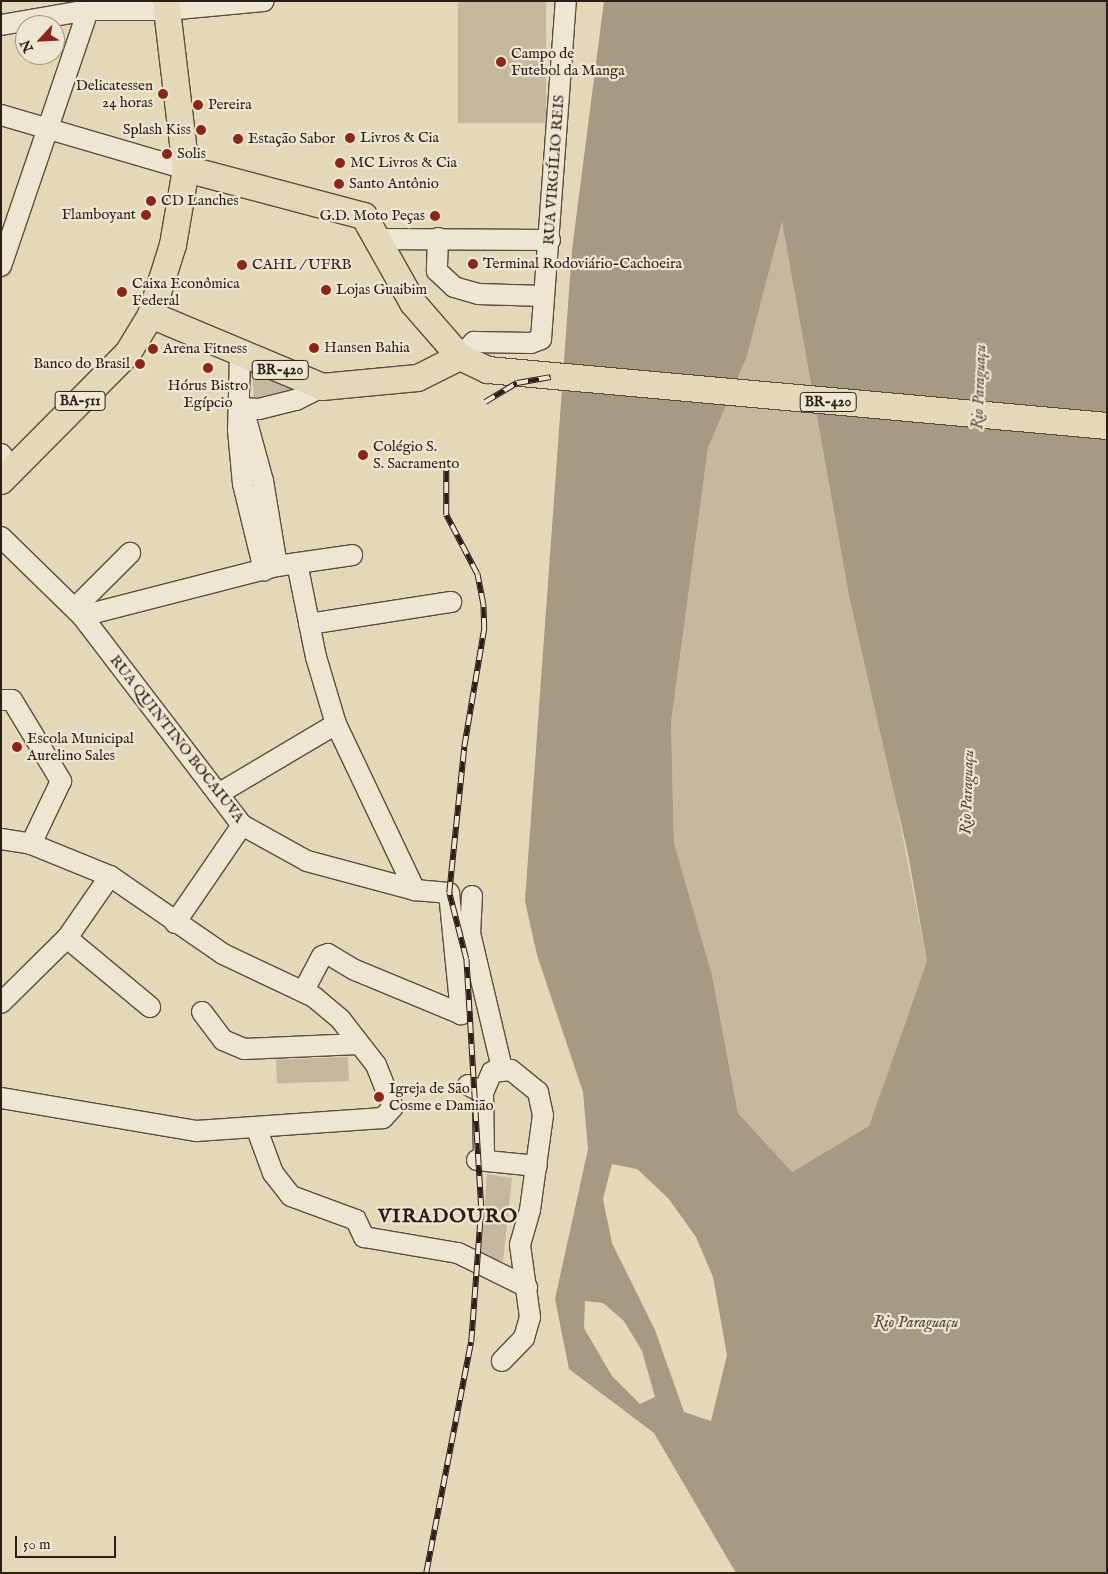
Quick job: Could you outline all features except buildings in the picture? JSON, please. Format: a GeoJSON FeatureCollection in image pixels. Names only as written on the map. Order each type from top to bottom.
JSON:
{"type":"FeatureCollection","features":[{"type":"Feature","properties":{"kind":"main road"},"geometry":{"type":"LineString","coordinates":[[150,315],[173,245],[186,169],[166,6]]}},
{"type":"Feature","properties":{"kind":"main road"},"geometry":{"type":"LineString","coordinates":[[186,169],[370,227]]}},
{"type":"Feature","properties":{"kind":"main road","name":"BR-420"},"geometry":{"type":"LineString","coordinates":[[370,227],[413,303],[460,357],[488,370],[1107,426]]}},
{"type":"Feature","properties":{"kind":"main road","name":"BR-420"},"geometry":{"type":"LineString","coordinates":[[150,315],[240,355],[322,387],[418,378],[460,357]]}},
{"type":"Feature","properties":{"kind":"main road","name":"BA-511"},"geometry":{"type":"LineString","coordinates":[[5,468],[128,353],[150,315]]}},
{"type":"Feature","properties":{"kind":"street"},"geometry":{"type":"LineString","coordinates":[[1,25],[89,6],[166,6],[264,1]]}},
{"type":"Feature","properties":{"kind":"street","name":"RUA VIRGÍLIO REIS"},"geometry":{"type":"LineString","coordinates":[[460,357],[478,341],[531,343],[541,339],[550,240],[566,1]]}},
{"type":"Feature","properties":{"kind":"street"},"geometry":{"type":"LineString","coordinates":[[1,266],[89,6]]}},
{"type":"Feature","properties":{"kind":"street"},"geometry":{"type":"LineString","coordinates":[[1,115],[49,127],[186,169]]}},
{"type":"Feature","properties":{"kind":"street"},"geometry":{"type":"LineString","coordinates":[[370,227],[438,238],[550,240]]}},
{"type":"Feature","properties":{"kind":"street"},"geometry":{"type":"LineString","coordinates":[[438,238],[437,271],[454,287],[478,294],[544,296]]}},
{"type":"Feature","properties":{"kind":"street"},"geometry":{"type":"LineString","coordinates":[[240,355],[241,408],[238,430],[243,484],[271,568]]}},
{"type":"Feature","properties":{"kind":"street"},"geometry":{"type":"LineString","coordinates":[[241,408],[259,409],[296,400],[322,387]]}},
{"type":"Feature","properties":{"kind":"street"},"geometry":{"type":"LineString","coordinates":[[241,408],[263,481],[271,568]]}},
{"type":"Feature","properties":{"kind":"street"},"geometry":{"type":"LineString","coordinates":[[243,484],[263,481]]}},
{"type":"Feature","properties":{"kind":"street","name":"RUA QUINTINO BOCAIUVA"},"geometry":{"type":"LineString","coordinates":[[1,537],[79,612],[242,825],[306,861],[414,890],[449,894],[461,1014],[355,970],[328,954],[304,990]]}},
{"type":"Feature","properties":{"kind":"street"},"geometry":{"type":"LineString","coordinates":[[79,612],[130,553]]}},
{"type":"Feature","properties":{"kind":"street"},"geometry":{"type":"LineString","coordinates":[[79,612],[271,568],[352,555]]}},
{"type":"Feature","properties":{"kind":"street"},"geometry":{"type":"LineString","coordinates":[[297,563],[309,624],[336,724],[414,890]]}},
{"type":"Feature","properties":{"kind":"street"},"geometry":{"type":"LineString","coordinates":[[309,624],[451,602]]}},
{"type":"Feature","properties":{"kind":"street"},"geometry":{"type":"LineString","coordinates":[[1,700],[12,700],[61,781],[31,844]]}},
{"type":"Feature","properties":{"kind":"street"},"geometry":{"type":"LineString","coordinates":[[218,794],[336,724]]}},
{"type":"Feature","properties":{"kind":"street"},"geometry":{"type":"LineString","coordinates":[[175,923],[242,825]]}},
{"type":"Feature","properties":{"kind":"street"},"geometry":{"type":"LineString","coordinates":[[1,839],[31,844],[110,876],[175,923],[223,954],[304,990],[330,1008],[359,1044],[387,1085],[394,1107],[383,1118],[196,1131],[1,1098]]}},
{"type":"Feature","properties":{"kind":"street"},"geometry":{"type":"LineString","coordinates":[[1,1003],[66,938],[110,876]]}},
{"type":"Feature","properties":{"kind":"street"},"geometry":{"type":"LineString","coordinates":[[472,896],[470,933],[502,1068]]}},
{"type":"Feature","properties":{"kind":"street"},"geometry":{"type":"LineString","coordinates":[[66,938],[150,1007]]}},
{"type":"Feature","properties":{"kind":"street"},"geometry":{"type":"LineString","coordinates":[[202,1012],[223,1040],[244,1048],[359,1044]]}},
{"type":"Feature","properties":{"kind":"street"},"geometry":{"type":"LineString","coordinates":[[502,1068],[476,1089],[480,1160],[537,1166]]}},
{"type":"Feature","properties":{"kind":"street"},"geometry":{"type":"LineString","coordinates":[[502,1068],[526,1078],[538,1092],[542,1115],[537,1166],[520,1244],[530,1317],[524,1338],[502,1361]]}},
{"type":"Feature","properties":{"kind":"street"},"geometry":{"type":"LineString","coordinates":[[256,1127],[270,1166],[291,1196],[356,1220],[364,1237],[458,1253],[527,1287]]}},
{"type":"Feature","properties":{"kind":"shaded area","name":"Campo de Futebol da Manga"},"geometry":{"type":"Polygon","coordinates":[[[458,1],[546,1],[546,123],[458,123],[458,1]]]}},
{"type":"Feature","properties":{"kind":"shaded area"},"geometry":{"type":"Polygon","coordinates":[[[782,220],[927,961],[869,1126],[792,1172],[738,1113],[712,975],[674,843],[671,723],[708,448],[747,356],[782,220]]]}},
{"type":"Feature","properties":{"kind":"shaded area"},"geometry":{"type":"Polygon","coordinates":[[[252,372],[294,389],[254,399],[252,372]]]}},
{"type":"Feature","properties":{"kind":"shaded area"},"geometry":{"type":"Polygon","coordinates":[[[348,1057],[349,1081],[277,1083],[276,1060],[348,1057]]]}},
{"type":"Feature","properties":{"kind":"shaded area"},"geometry":{"type":"Polygon","coordinates":[[[487,1174],[512,1178],[503,1261],[481,1256],[487,1174]]]}},
{"type":"Feature","properties":{"kind":"water","name":"Rio Paraguaçu"},"geometry":{"type":"Polygon","coordinates":[[[604,1],[1107,1],[1107,1573],[736,1573],[654,1433],[569,1369],[555,1299],[588,1149],[583,1092],[537,955],[525,901],[572,250],[604,1]],[[782,221],[747,356],[708,448],[671,723],[674,843],[712,975],[738,1113],[792,1172],[869,1126],[927,961],[908,854],[850,600],[782,221]],[[612,1164],[603,1199],[612,1243],[655,1330],[684,1412],[711,1421],[727,1355],[713,1277],[696,1237],[668,1198],[637,1169],[612,1164]],[[585,1301],[584,1328],[612,1376],[640,1404],[655,1397],[642,1351],[624,1321],[603,1303],[585,1301]]]}},
{"type":"Feature","properties":{"kind":"railway"},"geometry":{"type":"LineString","coordinates":[[485,402],[517,383],[550,377]]}},
{"type":"Feature","properties":{"kind":"railway"},"geometry":{"type":"LineString","coordinates":[[426,1573],[471,1342],[481,1209],[466,959],[449,893],[464,747],[484,629],[483,604],[477,574],[446,515],[446,465]]}},
{"type":"Feature","properties":{"kind":"place","name":"Campo de Futebol da Manga"},"geometry":{"type":"Point","coordinates":[501,62]}},
{"type":"Feature","properties":{"kind":"place","name":"Delicatessen 24 horas"},"geometry":{"type":"Point","coordinates":[163,94]}},
{"type":"Feature","properties":{"kind":"place","name":"Pereira"},"geometry":{"type":"Point","coordinates":[198,105]}},
{"type":"Feature","properties":{"kind":"place","name":"Splash Kiss"},"geometry":{"type":"Point","coordinates":[201,130]}},
{"type":"Feature","properties":{"kind":"place","name":"Livros & Cia"},"geometry":{"type":"Point","coordinates":[350,138]}},
{"type":"Feature","properties":{"kind":"place","name":"Estação Sabor"},"geometry":{"type":"Point","coordinates":[238,139]}},
{"type":"Feature","properties":{"kind":"place","name":"Solis"},"geometry":{"type":"Point","coordinates":[167,154]}},
{"type":"Feature","properties":{"kind":"place","name":"MC Livros & Cia"},"geometry":{"type":"Point","coordinates":[340,163]}},
{"type":"Feature","properties":{"kind":"place","name":"Santo Antônio"},"geometry":{"type":"Point","coordinates":[339,184]}},
{"type":"Feature","properties":{"kind":"place","name":"CD Lanches"},"geometry":{"type":"Point","coordinates":[151,201]}},
{"type":"Feature","properties":{"kind":"place","name":"Flamboyant"},"geometry":{"type":"Point","coordinates":[146,215]}},
{"type":"Feature","properties":{"kind":"place","name":"G.D. Moto Peças"},"geometry":{"type":"Point","coordinates":[435,216]}},
{"type":"Feature","properties":{"kind":"place","name":"Terminal Rodoviário-Cachoeira"},"geometry":{"type":"Point","coordinates":[473,264]}},
{"type":"Feature","properties":{"kind":"place","name":"CAHL / UFRB"},"geometry":{"type":"Point","coordinates":[242,265]}},
{"type":"Feature","properties":{"kind":"place","name":"Lojas Guaibim"},"geometry":{"type":"Point","coordinates":[326,290]}},
{"type":"Feature","properties":{"kind":"place","name":"Caixa Econômica Federal"},"geometry":{"type":"Point","coordinates":[122,292]}},
{"type":"Feature","properties":{"kind":"place","name":"Hansen Bahia"},"geometry":{"type":"Point","coordinates":[314,348]}},
{"type":"Feature","properties":{"kind":"place","name":"Arena Fitness"},"geometry":{"type":"Point","coordinates":[153,349]}},
{"type":"Feature","properties":{"kind":"place","name":"Banco do Brasil"},"geometry":{"type":"Point","coordinates":[140,364]}},
{"type":"Feature","properties":{"kind":"place","name":"Hórus Bistro Egípcio"},"geometry":{"type":"Point","coordinates":[208,368]}},
{"type":"Feature","properties":{"kind":"place","name":"Colégio S. S. Sacramento"},"geometry":{"type":"Point","coordinates":[363,455]}},
{"type":"Feature","properties":{"kind":"place","name":"Escola Municipal Aurelino Sales"},"geometry":{"type":"Point","coordinates":[17,747]}},
{"type":"Feature","properties":{"kind":"place","name":"Igreja de São Cosme e Damião"},"geometry":{"type":"Point","coordinates":[379,1097]}},
{"type":"Feature","properties":{"kind":"district","name":"VIRADOURO"},"geometry":{"type":"Point","coordinates":[448,1216]}}]}
